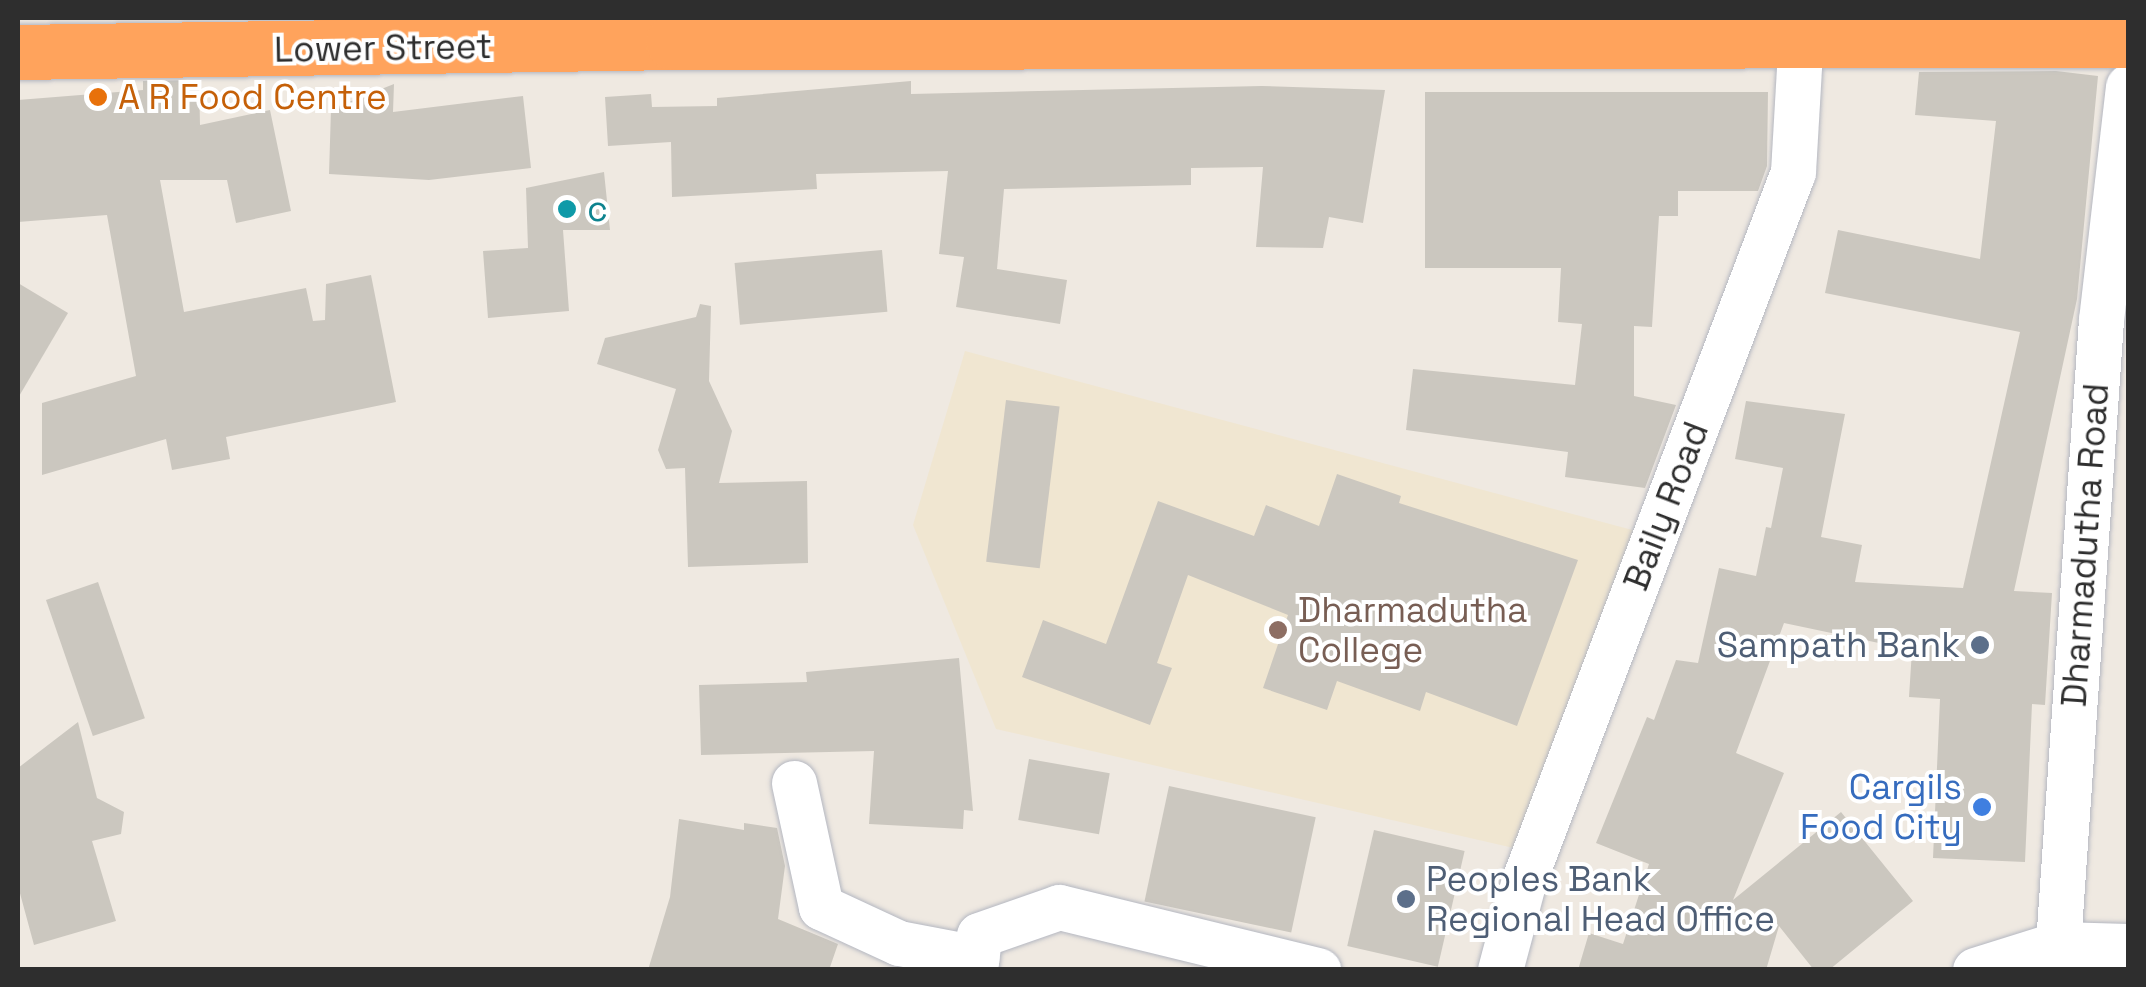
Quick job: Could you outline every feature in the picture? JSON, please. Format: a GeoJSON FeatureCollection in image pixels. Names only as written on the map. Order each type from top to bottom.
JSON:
{"type":"FeatureCollection","features":[{"type":"Feature","properties":{"kind":"highway","name":"Lower Street"},"geometry":{"type":"LineString","coordinates":[[18,52],[674,30],[1804,28],[2128,40]]}},
{"type":"Feature","properties":{"kind":"street","name":"Baily Road"},"geometry":{"type":"LineString","coordinates":[[1500,970],[1524,880],[1793,172],[1804,28]]}},
{"type":"Feature","properties":{"kind":"street","name":"Dharmadutha Road"},"geometry":{"type":"LineString","coordinates":[[2058,944],[2115,321],[2128,88]]}},
{"type":"Feature","properties":{"kind":"street"},"geometry":{"type":"LineString","coordinates":[[794,783],[821,907],[899,943],[976,964],[979,935],[1060,907],[1318,970]]}},
{"type":"Feature","properties":{"kind":"street"},"geometry":{"type":"LineString","coordinates":[[1976,970],[2058,944],[2128,946]]}},
{"type":"Feature","properties":{"kind":"shaded area","name":"Dharmadutha College"},"geometry":{"type":"Polygon","coordinates":[[[965,351],[1636,531],[1518,849],[996,729],[913,525],[965,351]]]}},
{"type":"Feature","properties":{"kind":"building"},"geometry":{"type":"Polygon","coordinates":[[[2056,71],[2098,76],[2077,299],[2014,591],[2052,593],[2045,705],[2032,704],[2025,862],[1933,858],[1940,699],[1909,697],[1912,650],[1784,623],[1736,753],[1784,773],[1733,900],[1841,812],[1913,901],[1829,970],[1814,970],[1779,926],[1766,970],[1578,970],[1589,933],[1623,944],[1649,864],[1596,843],[1647,717],[1654,720],[1676,660],[1698,663],[1719,568],[1756,576],[1766,527],[1771,528],[1783,468],[1735,459],[1746,401],[1845,414],[1821,537],[1862,545],[1855,582],[1963,588],[2020,332],[1825,293],[1838,230],[1980,259],[1996,121],[1915,115],[1919,72],[2056,71]]]}},
{"type":"Feature","properties":{"kind":"building"},"geometry":{"type":"Polygon","coordinates":[[[199,80],[200,125],[270,110],[291,211],[236,223],[227,180],[160,180],[184,312],[306,288],[313,321],[325,320],[326,284],[371,275],[396,402],[226,437],[230,459],[172,470],[166,439],[42,475],[42,403],[136,376],[107,215],[18,222],[18,100],[143,90],[143,81],[199,80]]]}},
{"type":"Feature","properties":{"kind":"building"},"geometry":{"type":"Polygon","coordinates":[[[911,81],[911,94],[1262,86],[1385,90],[1363,223],[1329,217],[1323,248],[1256,247],[1263,167],[1191,168],[1191,185],[1004,189],[997,269],[1067,280],[1060,324],[956,307],[964,257],[939,254],[948,171],[816,174],[817,189],[672,197],[671,142],[608,146],[605,97],[651,94],[652,107],[717,106],[717,98],[911,81]]]}},
{"type":"Feature","properties":{"kind":"building"},"geometry":{"type":"Polygon","coordinates":[[[394,84],[393,112],[523,96],[531,168],[429,180],[329,174],[331,109],[394,84]]]}},
{"type":"Feature","properties":{"kind":"building"},"geometry":{"type":"Polygon","coordinates":[[[1425,92],[1768,92],[1767,166],[1758,191],[1678,191],[1678,216],[1659,216],[1652,327],[1634,326],[1634,396],[1676,405],[1645,488],[1565,477],[1568,452],[1406,430],[1413,369],[1575,385],[1582,324],[1558,322],[1561,268],[1425,268],[1425,92]]]}},
{"type":"Feature","properties":{"kind":"building"},"geometry":{"type":"Polygon","coordinates":[[[604,172],[610,230],[563,230],[569,311],[488,318],[483,251],[528,248],[526,188],[604,172]]]}},
{"type":"Feature","properties":{"kind":"building"},"geometry":{"type":"Polygon","coordinates":[[[882,250],[887,312],[740,325],[735,263],[882,250]]]}},
{"type":"Feature","properties":{"kind":"building"},"geometry":{"type":"Polygon","coordinates":[[[18,283],[68,313],[18,398],[18,283]]]}},
{"type":"Feature","properties":{"kind":"building"},"geometry":{"type":"Polygon","coordinates":[[[700,304],[711,306],[709,381],[732,431],[719,483],[807,481],[808,563],[688,567],[685,468],[666,469],[658,450],[676,389],[597,364],[605,338],[696,317],[700,304]]]}},
{"type":"Feature","properties":{"kind":"building"},"geometry":{"type":"Polygon","coordinates":[[[1006,400],[1060,407],[1040,568],[986,562],[1006,400]]]}},
{"type":"Feature","properties":{"kind":"building"},"geometry":{"type":"Polygon","coordinates":[[[1337,474],[1401,496],[1399,503],[1578,560],[1517,726],[1426,692],[1420,711],[1337,681],[1327,710],[1263,688],[1288,615],[1188,575],[1157,663],[1172,668],[1150,725],[1022,677],[1043,620],[1106,644],[1158,501],[1254,536],[1266,505],[1319,526],[1337,474]]]}},
{"type":"Feature","properties":{"kind":"building"},"geometry":{"type":"Polygon","coordinates":[[[98,582],[145,718],[93,736],[46,600],[98,582]]]}},
{"type":"Feature","properties":{"kind":"building"},"geometry":{"type":"Polygon","coordinates":[[[959,658],[973,811],[964,810],[963,829],[869,824],[874,751],[701,755],[699,685],[807,682],[806,672],[959,658]]]}},
{"type":"Feature","properties":{"kind":"building"},"geometry":{"type":"Polygon","coordinates":[[[78,722],[97,798],[124,812],[121,834],[92,841],[116,921],[34,945],[18,886],[18,768],[78,722]]]}},
{"type":"Feature","properties":{"kind":"building"},"geometry":{"type":"Polygon","coordinates":[[[1029,759],[1110,773],[1099,834],[1018,820],[1029,759]]]}},
{"type":"Feature","properties":{"kind":"building"},"geometry":{"type":"Polygon","coordinates":[[[1169,786],[1316,817],[1291,933],[1144,901],[1169,786]]]}},
{"type":"Feature","properties":{"kind":"building"},"geometry":{"type":"Polygon","coordinates":[[[679,819],[744,830],[744,823],[777,828],[785,866],[778,919],[838,944],[829,970],[648,970],[670,897],[679,819]]]}},
{"type":"Feature","properties":{"kind":"building","name":"Peoples Bank Regional Head Office"},"geometry":{"type":"Polygon","coordinates":[[[1374,830],[1465,851],[1438,967],[1347,946],[1374,830]]]}},
{"type":"Feature","properties":{"kind":"place","name":"A R Food Centre"},"geometry":{"type":"Point","coordinates":[98,97]}},
{"type":"Feature","properties":{"kind":"place","name":"c"},"geometry":{"type":"Point","coordinates":[567,209]}},
{"type":"Feature","properties":{"kind":"place","name":"Dharmadutha College"},"geometry":{"type":"Point","coordinates":[1278,630]}},
{"type":"Feature","properties":{"kind":"place","name":"Sampath Bank"},"geometry":{"type":"Point","coordinates":[1980,645]}},
{"type":"Feature","properties":{"kind":"place","name":"Cargils Food City"},"geometry":{"type":"Point","coordinates":[1982,807]}},
{"type":"Feature","properties":{"kind":"place","name":"Peoples Bank Regional Head Office"},"geometry":{"type":"Point","coordinates":[1406,899]}}]}
